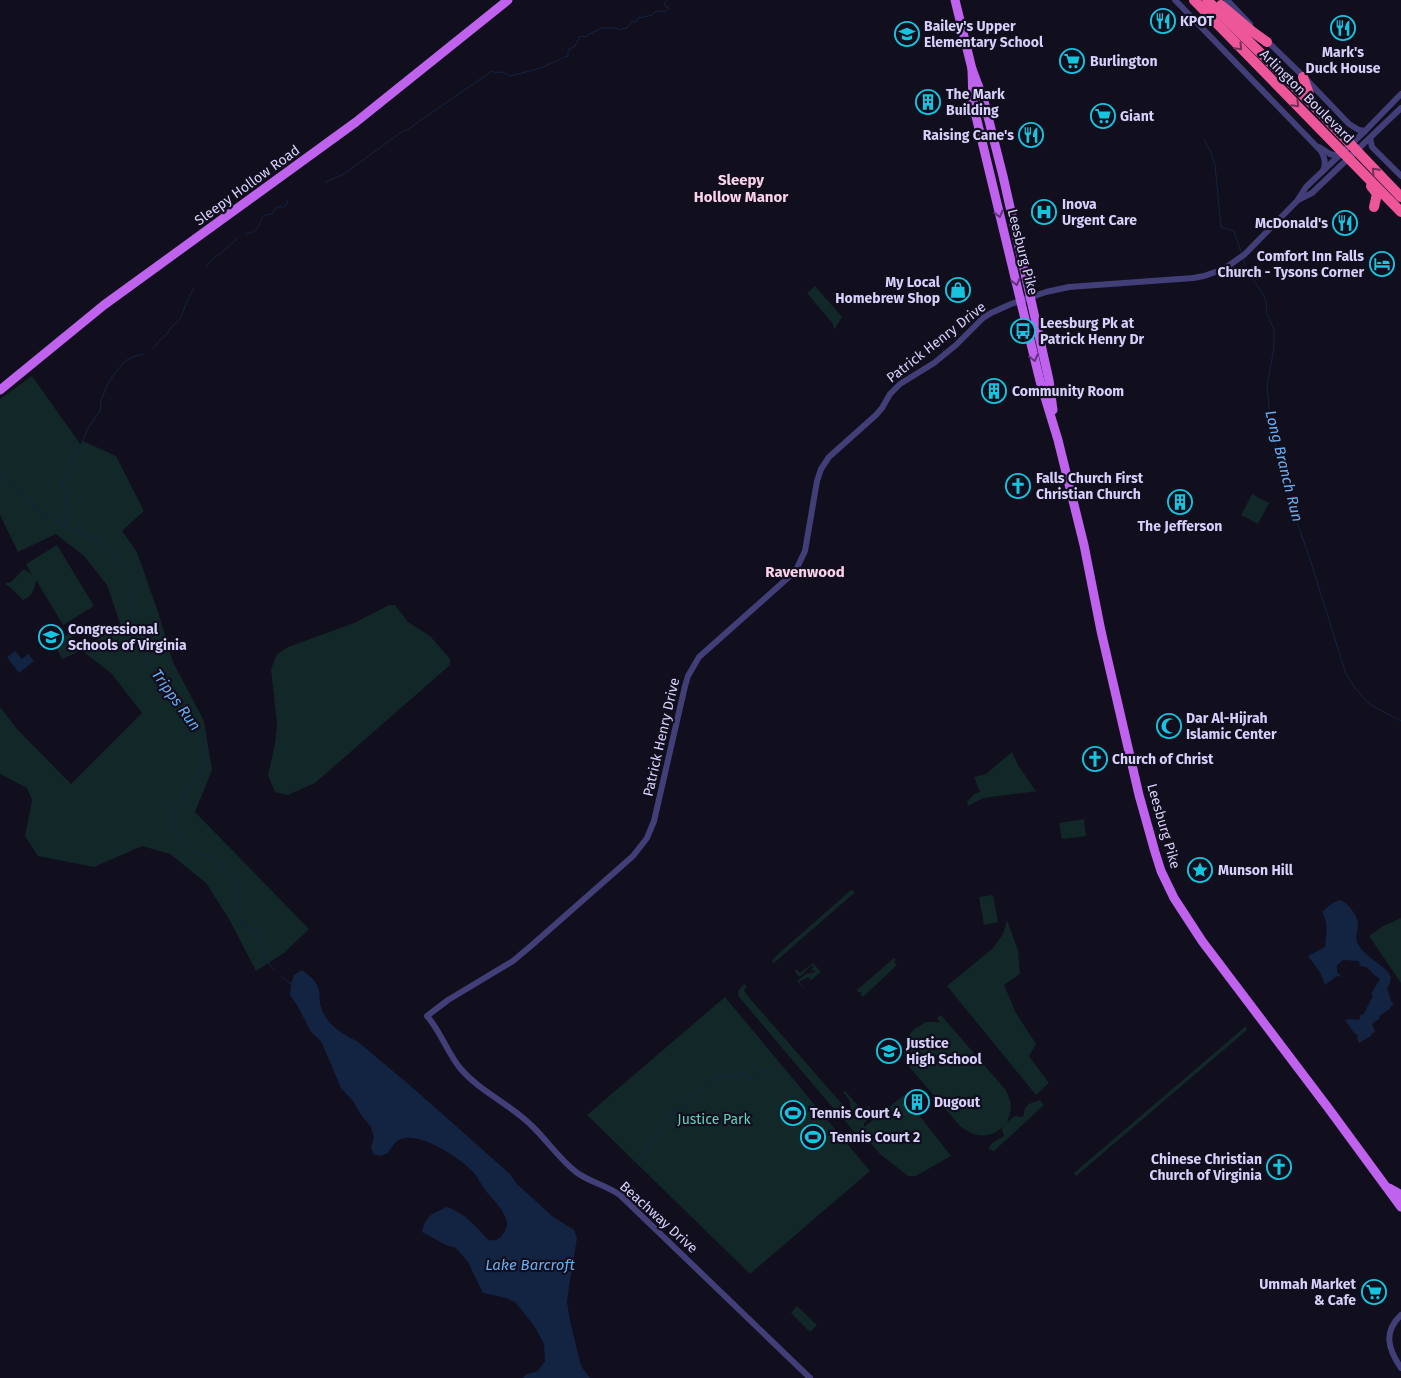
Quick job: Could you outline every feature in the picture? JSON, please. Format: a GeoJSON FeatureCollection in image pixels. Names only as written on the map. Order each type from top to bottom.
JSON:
{"type":"FeatureCollection","features":[{"type":"Feature","properties":{"kind":"highway"},"geometry":{"type":"LineString","coordinates":[[1189,0],[1217,24]]}},
{"type":"Feature","properties":{"kind":"highway","name":"Arlington Boulevard"},"geometry":{"type":"LineString","coordinates":[[1194,0],[1347,152],[1399,194]]}},
{"type":"Feature","properties":{"kind":"highway","name":"Arlington Boulevard"},"geometry":{"type":"LineString","coordinates":[[1208,0],[1314,106],[1361,170],[1401,212]]}},
{"type":"Feature","properties":{"kind":"highway"},"geometry":{"type":"LineString","coordinates":[[1215,0],[1267,42]]}},
{"type":"Feature","properties":{"kind":"highway"},"geometry":{"type":"LineString","coordinates":[[1304,77],[1308,94],[1314,106]]}},
{"type":"Feature","properties":{"kind":"highway"},"geometry":{"type":"LineString","coordinates":[[1361,170],[1377,194],[1375,208],[1389,208],[1401,216]]}},
{"type":"Feature","properties":{"kind":"main road","name":"Sleepy Hollow Road"},"geometry":{"type":"LineString","coordinates":[[0,390],[104,305],[356,122],[508,0]]}},
{"type":"Feature","properties":{"kind":"main road","name":"Leesburg Pike"},"geometry":{"type":"LineString","coordinates":[[955,0],[972,69],[984,101],[1003,176],[1049,380],[1058,440]]}},
{"type":"Feature","properties":{"kind":"main road","name":"Leesburg Pike"},"geometry":{"type":"LineString","coordinates":[[972,69],[973,104],[1040,381],[1058,440],[1084,545],[1101,631],[1139,795],[1155,852],[1168,885],[1182,912],[1202,941],[1401,1207]]}},
{"type":"Feature","properties":{"kind":"main road","name":"Leesburg Pike"},"geometry":{"type":"LineString","coordinates":[[1386,1186],[1398,1192],[1401,1196]]}},
{"type":"Feature","properties":{"kind":"street"},"geometry":{"type":"LineString","coordinates":[[1175,0],[1321,150],[1325,163],[1322,172]]}},
{"type":"Feature","properties":{"kind":"street"},"geometry":{"type":"LineString","coordinates":[[1227,0],[1349,124],[1365,131]]}},
{"type":"Feature","properties":{"kind":"street","name":"Patrick Henry Drive"},"geometry":{"type":"LineString","coordinates":[[1297,201],[1312,193],[1365,131],[1401,94]]}},
{"type":"Feature","properties":{"kind":"street","name":"Patrick Henry Drive"},"geometry":{"type":"LineString","coordinates":[[427,1016],[448,1000],[513,961],[640,850],[654,821],[688,676],[693,665],[706,650],[783,583],[797,568],[805,551],[817,481],[825,462],[876,415],[896,387],[934,363],[956,346],[983,318],[1002,307],[1046,292],[1082,285],[1198,277],[1214,273],[1236,261],[1297,201],[1306,188],[1322,172],[1347,152],[1370,138],[1401,108]]}},
{"type":"Feature","properties":{"kind":"street"},"geometry":{"type":"LineString","coordinates":[[1370,138],[1372,147],[1401,176]]}},
{"type":"Feature","properties":{"kind":"street"},"geometry":{"type":"LineString","coordinates":[[1313,142],[1322,150],[1347,152]]}},
{"type":"Feature","properties":{"kind":"street","name":"Beachway Drive"},"geometry":{"type":"LineString","coordinates":[[427,1016],[436,1026],[460,1068],[470,1078],[531,1125],[575,1171],[620,1195],[810,1378]]}},
{"type":"Feature","properties":{"kind":"street"},"geometry":{"type":"LineString","coordinates":[[1401,1315],[1393,1324],[1389,1340],[1394,1358],[1401,1368]]}},
{"type":"Feature","properties":{"kind":"green space"},"geometry":{"type":"Polygon","coordinates":[[[815,286],[842,317],[834,330],[833,324],[807,293],[815,286]]]}},
{"type":"Feature","properties":{"kind":"green space"},"geometry":{"type":"Polygon","coordinates":[[[32,376],[81,445],[83,441],[116,456],[144,511],[122,531],[137,552],[173,662],[204,721],[212,770],[195,812],[309,929],[284,953],[256,971],[229,919],[206,883],[170,854],[142,846],[94,867],[38,856],[25,836],[32,800],[27,788],[0,774],[0,707],[17,729],[71,784],[142,713],[111,673],[82,651],[120,623],[107,585],[84,556],[56,534],[18,552],[0,515],[0,399],[32,376]]]}},
{"type":"Feature","properties":{"kind":"green space"},"geometry":{"type":"Polygon","coordinates":[[[1252,494],[1269,503],[1258,524],[1241,515],[1252,494]]]}},
{"type":"Feature","properties":{"kind":"green space"},"geometry":{"type":"Polygon","coordinates":[[[57,545],[94,606],[63,625],[36,580],[33,592],[23,600],[6,585],[23,570],[32,575],[26,564],[57,545]]]}},
{"type":"Feature","properties":{"kind":"green space"},"geometry":{"type":"Polygon","coordinates":[[[389,605],[395,605],[408,622],[430,636],[450,659],[450,665],[315,783],[288,795],[275,792],[268,775],[275,744],[277,724],[271,669],[277,654],[288,647],[354,623],[389,605]]]}},
{"type":"Feature","properties":{"kind":"green space"},"geometry":{"type":"Polygon","coordinates":[[[70,633],[78,652],[62,659],[53,641],[70,633]]]}},
{"type":"Feature","properties":{"kind":"green space"},"geometry":{"type":"Polygon","coordinates":[[[1012,752],[1018,765],[1035,790],[1038,791],[983,798],[968,806],[967,802],[974,794],[980,792],[974,777],[986,774],[1012,752]]]}},
{"type":"Feature","properties":{"kind":"green space"},"geometry":{"type":"Polygon","coordinates":[[[1084,819],[1086,836],[1062,839],[1059,823],[1084,819]]]}},
{"type":"Feature","properties":{"kind":"green space"},"geometry":{"type":"Polygon","coordinates":[[[851,890],[854,893],[774,963],[772,961],[778,954],[851,890]]]}},
{"type":"Feature","properties":{"kind":"green space"},"geometry":{"type":"Polygon","coordinates":[[[993,895],[998,922],[984,925],[979,897],[993,895]]]}},
{"type":"Feature","properties":{"kind":"green space"},"geometry":{"type":"Polygon","coordinates":[[[1401,918],[1401,983],[1369,936],[1383,926],[1401,918]]]}},
{"type":"Feature","properties":{"kind":"green space"},"geometry":{"type":"Polygon","coordinates":[[[1007,920],[1018,950],[1020,974],[1004,985],[1016,1013],[1036,1044],[1029,1056],[1049,1083],[1036,1095],[947,986],[992,949],[1003,934],[1007,920]]]}},
{"type":"Feature","properties":{"kind":"green space"},"geometry":{"type":"Polygon","coordinates":[[[894,958],[896,960],[894,962],[897,965],[863,997],[861,992],[857,990],[894,958]]]}},
{"type":"Feature","properties":{"kind":"green space"},"geometry":{"type":"Polygon","coordinates":[[[813,963],[821,972],[811,980],[808,977],[799,982],[803,988],[797,981],[806,974],[815,972],[814,970],[810,971],[814,967],[812,965],[799,977],[795,971],[796,969],[800,973],[813,963]]]}},
{"type":"Feature","properties":{"kind":"green space"},"geometry":{"type":"Polygon","coordinates":[[[744,984],[747,986],[744,990],[746,994],[841,1103],[841,1110],[836,1111],[833,1108],[739,997],[738,991],[744,984]]]}},
{"type":"Feature","properties":{"kind":"green space","name":"Justice Park"},"geometry":{"type":"Polygon","coordinates":[[[725,997],[870,1171],[750,1274],[587,1115],[725,997]]]}},
{"type":"Feature","properties":{"kind":"green space"},"geometry":{"type":"Polygon","coordinates":[[[941,1015],[1005,1089],[1011,1105],[1007,1122],[1015,1116],[1023,1117],[1025,1108],[1029,1104],[1040,1100],[1044,1105],[994,1151],[988,1149],[992,1143],[1004,1136],[1003,1127],[992,1134],[982,1136],[971,1133],[960,1126],[905,1060],[904,1049],[907,1038],[914,1029],[926,1022],[940,1022],[937,1018],[941,1015]]]}},
{"type":"Feature","properties":{"kind":"green space"},"geometry":{"type":"Polygon","coordinates":[[[1246,1026],[1247,1030],[1076,1176],[1074,1173],[1246,1026]]]}},
{"type":"Feature","properties":{"kind":"green space"},"geometry":{"type":"Polygon","coordinates":[[[845,1091],[862,1110],[869,1106],[874,1111],[876,1109],[876,1113],[864,1123],[864,1127],[903,1096],[905,1097],[951,1156],[916,1176],[908,1176],[880,1154],[864,1135],[864,1128],[856,1134],[845,1121],[845,1117],[850,1111],[850,1101],[843,1092],[845,1091]]]}},
{"type":"Feature","properties":{"kind":"green space"},"geometry":{"type":"Polygon","coordinates":[[[797,1306],[817,1325],[810,1332],[791,1313],[797,1306]]]}},
{"type":"Feature","properties":{"kind":"water"},"geometry":{"type":"Polygon","coordinates":[[[15,651],[22,659],[28,654],[34,661],[19,673],[7,657],[15,651]]]}},
{"type":"Feature","properties":{"kind":"water"},"geometry":{"type":"Polygon","coordinates":[[[1339,900],[1348,906],[1356,916],[1358,923],[1356,940],[1359,946],[1388,972],[1391,978],[1387,987],[1394,1005],[1372,1024],[1375,1032],[1359,1043],[1358,1036],[1345,1020],[1359,1020],[1373,996],[1371,994],[1380,979],[1366,967],[1361,966],[1358,961],[1343,960],[1337,965],[1337,972],[1341,977],[1337,976],[1325,985],[1320,972],[1308,956],[1325,947],[1326,925],[1322,912],[1339,900]]]}},
{"type":"Feature","properties":{"kind":"water","name":"Lake Barcroft"},"geometry":{"type":"Polygon","coordinates":[[[302,970],[317,984],[323,1013],[330,1023],[357,1041],[413,1088],[510,1174],[517,1184],[552,1216],[574,1230],[577,1238],[567,1302],[581,1366],[590,1378],[523,1378],[527,1374],[538,1371],[545,1361],[544,1344],[535,1327],[515,1302],[483,1293],[468,1262],[456,1248],[446,1245],[422,1232],[425,1222],[430,1216],[447,1207],[464,1216],[488,1240],[495,1240],[502,1235],[507,1227],[503,1213],[469,1168],[451,1154],[430,1143],[419,1139],[401,1139],[395,1143],[388,1153],[380,1156],[373,1154],[371,1147],[374,1138],[371,1127],[353,1101],[341,1088],[321,1041],[311,1032],[290,995],[294,975],[302,970]]]}},
{"type":"Feature","properties":{"kind":"waterway"},"geometry":{"type":"LineString","coordinates":[[326,182],[344,174],[400,133],[492,71],[496,73],[503,72],[509,76],[545,66],[568,56],[568,50],[575,46],[580,36],[587,37],[589,34],[602,28],[620,30],[628,27],[632,21],[636,22],[638,18],[652,15],[656,11],[665,12],[669,8],[665,6],[667,0]]}},
{"type":"Feature","properties":{"kind":"waterway","name":"Long Branch Run"},"geometry":{"type":"LineString","coordinates":[[1204,140],[1211,152],[1215,165],[1221,227],[1234,231],[1241,252]]}},
{"type":"Feature","properties":{"kind":"waterway"},"geometry":{"type":"LineString","coordinates":[[246,234],[255,230],[263,217],[272,214],[276,207],[284,207],[288,200]]}},
{"type":"Feature","properties":{"kind":"waterway"},"geometry":{"type":"LineString","coordinates":[[206,267],[211,260],[238,238]]}},
{"type":"Feature","properties":{"kind":"waterway","name":"Long Branch Run"},"geometry":{"type":"LineString","coordinates":[[1243,258],[1264,297],[1267,307],[1266,312],[1274,330],[1274,348],[1267,386],[1271,429],[1296,520],[1346,674],[1369,704],[1401,721]]}},
{"type":"Feature","properties":{"kind":"waterway"},"geometry":{"type":"LineString","coordinates":[[153,349],[181,317],[194,288]]}},
{"type":"Feature","properties":{"kind":"waterway"},"geometry":{"type":"LineString","coordinates":[[65,526],[64,514],[68,505],[63,484],[65,476],[69,471],[72,456],[80,446],[88,428],[100,411],[101,401],[112,377],[125,361],[143,354]]}},
{"type":"Feature","properties":{"kind":"waterway","name":"Tripps Run"},"geometry":{"type":"LineString","coordinates":[[0,475],[50,518],[66,527],[94,538],[107,548],[132,575],[135,586],[130,600],[130,613],[146,657],[167,691],[188,711],[205,741],[206,758],[204,764],[184,797],[175,805],[171,813],[171,824],[184,843],[194,851],[215,860],[235,880],[237,884],[235,914],[239,921],[256,931],[265,956],[274,970]]}},
{"type":"Feature","properties":{"kind":"waterway"},"geometry":{"type":"LineString","coordinates":[[281,976],[291,984]]}},
{"type":"Feature","properties":{"kind":"waterway"},"geometry":{"type":"LineString","coordinates":[[633,1162],[637,1159],[641,1160],[643,1153],[648,1149],[653,1138],[666,1126],[677,1108],[684,1108],[689,1099],[697,1091],[705,1090],[713,1079],[726,1075],[732,1077],[746,1073],[752,1079],[764,1070],[770,1074],[779,1067]]}},
{"type":"Feature","properties":{"kind":"place","name":"KPOT"},"geometry":{"type":"Point","coordinates":[1163,21]}},
{"type":"Feature","properties":{"kind":"place","name":"Mark's Duck House"},"geometry":{"type":"Point","coordinates":[1343,28]}},
{"type":"Feature","properties":{"kind":"place","name":"Bailey's Upper Elementary School"},"geometry":{"type":"Point","coordinates":[907,34]}},
{"type":"Feature","properties":{"kind":"place","name":"Burlington"},"geometry":{"type":"Point","coordinates":[1072,61]}},
{"type":"Feature","properties":{"kind":"place","name":"The Mark Building"},"geometry":{"type":"Point","coordinates":[928,102]}},
{"type":"Feature","properties":{"kind":"place","name":"Giant"},"geometry":{"type":"Point","coordinates":[1103,116]}},
{"type":"Feature","properties":{"kind":"place","name":"Raising Cane's"},"geometry":{"type":"Point","coordinates":[1031,135]}},
{"type":"Feature","properties":{"kind":"place","name":"Inova Urgent Care"},"geometry":{"type":"Point","coordinates":[1044,212]}},
{"type":"Feature","properties":{"kind":"place","name":"McDonald's"},"geometry":{"type":"Point","coordinates":[1345,223]}},
{"type":"Feature","properties":{"kind":"place","name":"Comfort Inn Falls Church - Tysons Corner"},"geometry":{"type":"Point","coordinates":[1382,264]}},
{"type":"Feature","properties":{"kind":"place","name":"My Local Homebrew Shop"},"geometry":{"type":"Point","coordinates":[958,290]}},
{"type":"Feature","properties":{"kind":"place","name":"Leesburg Pk at Patrick Henry Dr"},"geometry":{"type":"Point","coordinates":[1023,331]}},
{"type":"Feature","properties":{"kind":"place","name":"Community Room"},"geometry":{"type":"Point","coordinates":[994,391]}},
{"type":"Feature","properties":{"kind":"place","name":"Falls Church First Christian Church"},"geometry":{"type":"Point","coordinates":[1018,486]}},
{"type":"Feature","properties":{"kind":"place","name":"The Jefferson"},"geometry":{"type":"Point","coordinates":[1180,502]}},
{"type":"Feature","properties":{"kind":"place","name":"Congressional Schools of Virginia"},"geometry":{"type":"Point","coordinates":[51,637]}},
{"type":"Feature","properties":{"kind":"place","name":"Dar Al-Hijrah Islamic Center"},"geometry":{"type":"Point","coordinates":[1169,726]}},
{"type":"Feature","properties":{"kind":"place","name":"Church of Christ"},"geometry":{"type":"Point","coordinates":[1095,759]}},
{"type":"Feature","properties":{"kind":"place","name":"Munson Hill"},"geometry":{"type":"Point","coordinates":[1200,870]}},
{"type":"Feature","properties":{"kind":"place","name":"Justice High School"},"geometry":{"type":"Point","coordinates":[889,1051]}},
{"type":"Feature","properties":{"kind":"place","name":"Dugout"},"geometry":{"type":"Point","coordinates":[917,1102]}},
{"type":"Feature","properties":{"kind":"place","name":"Tennis Court 4"},"geometry":{"type":"Point","coordinates":[793,1113]}},
{"type":"Feature","properties":{"kind":"place","name":"Tennis Court 2"},"geometry":{"type":"Point","coordinates":[813,1137]}},
{"type":"Feature","properties":{"kind":"place","name":"Chinese Christian Church of Virginia"},"geometry":{"type":"Point","coordinates":[1279,1167]}},
{"type":"Feature","properties":{"kind":"place","name":"Ummah Market & Cafe"},"geometry":{"type":"Point","coordinates":[1374,1292]}},
{"type":"Feature","properties":{"kind":"district","name":"Sleepy Hollow Manor"},"geometry":{"type":"Point","coordinates":[741,188]}},
{"type":"Feature","properties":{"kind":"district","name":"Ravenwood"},"geometry":{"type":"Point","coordinates":[805,572]}}]}
